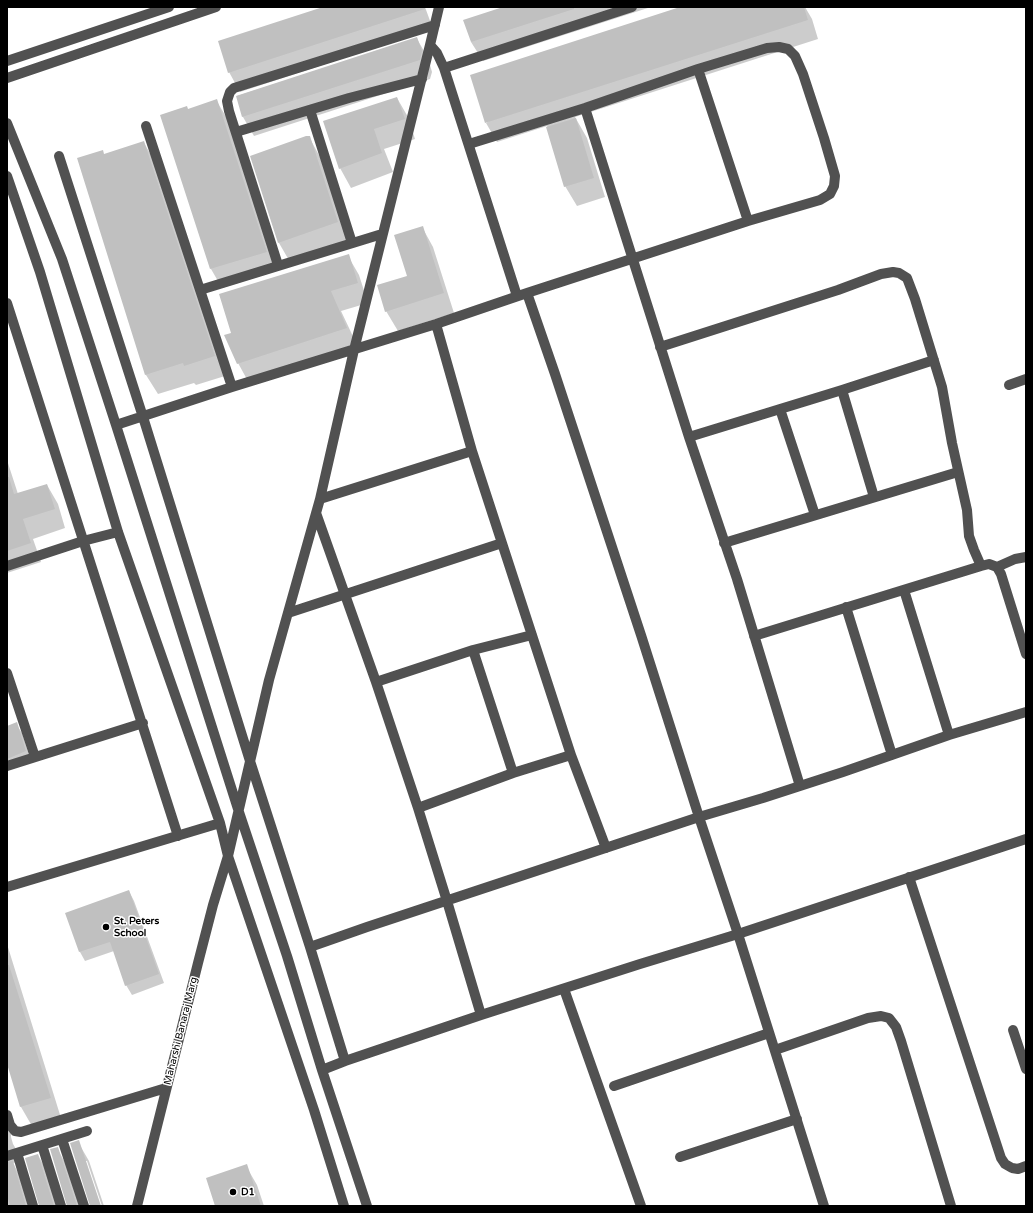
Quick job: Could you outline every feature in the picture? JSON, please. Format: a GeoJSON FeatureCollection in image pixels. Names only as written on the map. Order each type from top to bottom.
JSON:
{"type":"FeatureCollection","features":[{"type":"Feature","properties":{"kind":"street"},"geometry":{"type":"LineString","coordinates":[[7,62],[169,7]]}},
{"type":"Feature","properties":{"kind":"street"},"geometry":{"type":"LineString","coordinates":[[7,78],[216,7]]}},
{"type":"Feature","properties":{"kind":"street","name":"Maharshi Banaraj Marg"},"geometry":{"type":"LineString","coordinates":[[137,1206],[213,905],[228,856],[269,680],[320,499],[354,350],[422,79],[438,7]]}},
{"type":"Feature","properties":{"kind":"street"},"geometry":{"type":"LineString","coordinates":[[444,68],[632,7]]}},
{"type":"Feature","properties":{"kind":"street"},"geometry":{"type":"LineString","coordinates":[[278,265],[229,111],[227,101],[230,92],[234,88],[435,25]]}},
{"type":"Feature","properties":{"kind":"street"},"geometry":{"type":"LineString","coordinates":[[430,45],[437,53],[444,68],[522,294],[555,374],[738,934],[824,1206]]}},
{"type":"Feature","properties":{"kind":"street"},"geometry":{"type":"LineString","coordinates":[[116,425],[232,387],[436,324],[632,258],[820,200],[830,194],[834,186],[835,176],[824,138],[798,62],[788,48],[767,48],[698,69],[585,108],[469,144]]}},
{"type":"Feature","properties":{"kind":"street"},"geometry":{"type":"LineString","coordinates":[[698,69],[748,221]]}},
{"type":"Feature","properties":{"kind":"street"},"geometry":{"type":"LineString","coordinates":[[236,132],[381,89],[422,79]]}},
{"type":"Feature","properties":{"kind":"street"},"geometry":{"type":"LineString","coordinates":[[585,108],[660,347],[754,636],[800,786]]}},
{"type":"Feature","properties":{"kind":"street"},"geometry":{"type":"LineString","coordinates":[[310,110],[352,242]]}},
{"type":"Feature","properties":{"kind":"street"},"geometry":{"type":"LineString","coordinates":[[7,123],[62,259],[367,1206]]}},
{"type":"Feature","properties":{"kind":"street"},"geometry":{"type":"LineString","coordinates":[[146,126],[232,387]]}},
{"type":"Feature","properties":{"kind":"street"},"geometry":{"type":"LineString","coordinates":[[58,156],[143,417],[250,761],[346,1061]]}},
{"type":"Feature","properties":{"kind":"street"},"geometry":{"type":"LineString","coordinates":[[7,176],[40,272],[118,532],[220,823],[228,856],[314,1110],[344,1206]]}},
{"type":"Feature","properties":{"kind":"street"},"geometry":{"type":"LineString","coordinates":[[200,290],[382,234]]}},
{"type":"Feature","properties":{"kind":"street"},"geometry":{"type":"LineString","coordinates":[[660,347],[838,290],[881,274],[893,272],[899,273],[907,278],[942,387],[958,472],[968,510],[969,536],[981,566]]}},
{"type":"Feature","properties":{"kind":"street"},"geometry":{"type":"LineString","coordinates":[[7,304],[143,723],[178,836]]}},
{"type":"Feature","properties":{"kind":"street"},"geometry":{"type":"LineString","coordinates":[[436,324],[472,451],[571,755],[606,848]]}},
{"type":"Feature","properties":{"kind":"street"},"geometry":{"type":"LineString","coordinates":[[689,437],[934,360]]}},
{"type":"Feature","properties":{"kind":"street"},"geometry":{"type":"LineString","coordinates":[[1008,385],[1026,379]]}},
{"type":"Feature","properties":{"kind":"street"},"geometry":{"type":"LineString","coordinates":[[842,390],[874,497]]}},
{"type":"Feature","properties":{"kind":"street"},"geometry":{"type":"LineString","coordinates":[[780,409],[815,515]]}},
{"type":"Feature","properties":{"kind":"street"},"geometry":{"type":"LineString","coordinates":[[320,499],[472,451]]}},
{"type":"Feature","properties":{"kind":"street"},"geometry":{"type":"LineString","coordinates":[[724,543],[958,472]]}},
{"type":"Feature","properties":{"kind":"street"},"geometry":{"type":"LineString","coordinates":[[316,513],[376,682],[418,808],[481,1015]]}},
{"type":"Feature","properties":{"kind":"street"},"geometry":{"type":"LineString","coordinates":[[7,566],[83,541],[118,532]]}},
{"type":"Feature","properties":{"kind":"street"},"geometry":{"type":"LineString","coordinates":[[288,613],[502,543]]}},
{"type":"Feature","properties":{"kind":"street"},"geometry":{"type":"LineString","coordinates":[[997,567],[1015,559],[1026,557]]}},
{"type":"Feature","properties":{"kind":"street"},"geometry":{"type":"LineString","coordinates":[[754,636],[989,564],[997,567],[1001,574],[1026,654]]}},
{"type":"Feature","properties":{"kind":"street"},"geometry":{"type":"LineString","coordinates":[[904,590],[949,735]]}},
{"type":"Feature","properties":{"kind":"street"},"geometry":{"type":"LineString","coordinates":[[846,607],[892,755]]}},
{"type":"Feature","properties":{"kind":"street"},"geometry":{"type":"LineString","coordinates":[[376,682],[473,650],[532,635]]}},
{"type":"Feature","properties":{"kind":"street"},"geometry":{"type":"LineString","coordinates":[[473,650],[514,773]]}},
{"type":"Feature","properties":{"kind":"street"},"geometry":{"type":"LineString","coordinates":[[7,673],[35,757]]}},
{"type":"Feature","properties":{"kind":"street"},"geometry":{"type":"LineString","coordinates":[[310,947],[699,817],[800,786],[949,735],[1026,712]]}},
{"type":"Feature","properties":{"kind":"street"},"geometry":{"type":"LineString","coordinates":[[7,766],[143,723]]}},
{"type":"Feature","properties":{"kind":"street"},"geometry":{"type":"LineString","coordinates":[[418,808],[514,773],[571,755]]}},
{"type":"Feature","properties":{"kind":"street"},"geometry":{"type":"LineString","coordinates":[[7,887],[220,823]]}},
{"type":"Feature","properties":{"kind":"street"},"geometry":{"type":"LineString","coordinates":[[322,1070],[481,1015],[738,934],[1026,839]]}},
{"type":"Feature","properties":{"kind":"street"},"geometry":{"type":"LineString","coordinates":[[909,877],[1001,1158],[1005,1164],[1012,1168],[1026,1166]]}},
{"type":"Feature","properties":{"kind":"street"},"geometry":{"type":"LineString","coordinates":[[564,988],[641,1206]]}},
{"type":"Feature","properties":{"kind":"street"},"geometry":{"type":"LineString","coordinates":[[775,1050],[868,1018],[881,1016],[889,1018],[896,1027],[901,1042],[951,1206]]}},
{"type":"Feature","properties":{"kind":"street"},"geometry":{"type":"LineString","coordinates":[[1013,1030],[1026,1069]]}},
{"type":"Feature","properties":{"kind":"street"},"geometry":{"type":"LineString","coordinates":[[614,1086],[769,1033]]}},
{"type":"Feature","properties":{"kind":"street"},"geometry":{"type":"LineString","coordinates":[[7,1116],[10,1125],[15,1131],[21,1132],[166,1088]]}},
{"type":"Feature","properties":{"kind":"street"},"geometry":{"type":"LineString","coordinates":[[680,1157],[796,1119]]}},
{"type":"Feature","properties":{"kind":"street"},"geometry":{"type":"LineString","coordinates":[[7,1156],[87,1131]]}},
{"type":"Feature","properties":{"kind":"street"},"geometry":{"type":"LineString","coordinates":[[62,1139],[84,1206]]}},
{"type":"Feature","properties":{"kind":"street"},"geometry":{"type":"LineString","coordinates":[[42,1145],[61,1206]]}},
{"type":"Feature","properties":{"kind":"street"},"geometry":{"type":"LineString","coordinates":[[17,1153],[33,1206]]}},
{"type":"Feature","properties":{"kind":"building"},"geometry":{"type":"Polygon","coordinates":[[[323,7],[425,7],[425,9],[228,73],[218,41],[323,7]]]}},
{"type":"Feature","properties":{"kind":"building"},"geometry":{"type":"Polygon","coordinates":[[[503,7],[574,7],[574,9],[471,42],[463,20],[503,7]]]}},
{"type":"Feature","properties":{"kind":"building"},"geometry":{"type":"Polygon","coordinates":[[[680,7],[804,7],[808,20],[485,123],[470,75],[680,7]]]}},
{"type":"Feature","properties":{"kind":"building"},"geometry":{"type":"Polygon","coordinates":[[[417,37],[422,51],[420,60],[242,117],[236,96],[417,37]]]}},
{"type":"Feature","properties":{"kind":"building"},"geometry":{"type":"Polygon","coordinates":[[[397,97],[405,119],[374,129],[382,153],[339,169],[323,121],[397,97]]]}},
{"type":"Feature","properties":{"kind":"building"},"geometry":{"type":"Polygon","coordinates":[[[217,99],[267,252],[210,269],[160,115],[187,106],[188,109],[217,99]]]}},
{"type":"Feature","properties":{"kind":"building"},"geometry":{"type":"Polygon","coordinates":[[[576,118],[594,178],[564,187],[546,127],[576,118]]]}},
{"type":"Feature","properties":{"kind":"building"},"geometry":{"type":"Polygon","coordinates":[[[306,136],[310,136],[338,222],[278,243],[250,156],[306,136]]]}},
{"type":"Feature","properties":{"kind":"building"},"geometry":{"type":"Polygon","coordinates":[[[144,141],[215,356],[184,366],[183,363],[145,375],[77,158],[103,150],[104,154],[144,141]]]}},
{"type":"Feature","properties":{"kind":"building"},"geometry":{"type":"Polygon","coordinates":[[[423,226],[444,293],[385,312],[377,285],[407,276],[394,235],[423,226]]]}},
{"type":"Feature","properties":{"kind":"building"},"geometry":{"type":"Polygon","coordinates":[[[349,254],[358,283],[331,291],[347,328],[237,364],[224,335],[231,333],[219,294],[349,254]]]}},
{"type":"Feature","properties":{"kind":"building"},"geometry":{"type":"Polygon","coordinates":[[[7,477],[9,477],[14,494],[47,484],[55,509],[23,519],[31,543],[7,551],[7,477]]]}},
{"type":"Feature","properties":{"kind":"building"},"geometry":{"type":"Polygon","coordinates":[[[17,722],[26,751],[7,759],[7,726],[17,722]]]}},
{"type":"Feature","properties":{"kind":"building","name":"St. Peters School"},"geometry":{"type":"Polygon","coordinates":[[[129,890],[159,974],[125,986],[110,942],[79,952],[65,913],[129,890]]]}},
{"type":"Feature","properties":{"kind":"building"},"geometry":{"type":"Polygon","coordinates":[[[7,965],[9,965],[51,1098],[20,1107],[7,1064],[7,965]]]}},
{"type":"Feature","properties":{"kind":"building"},"geometry":{"type":"Polygon","coordinates":[[[79,1140],[101,1206],[90,1206],[70,1143],[79,1140]]]}},
{"type":"Feature","properties":{"kind":"building"},"geometry":{"type":"Polygon","coordinates":[[[58,1147],[77,1206],[67,1206],[50,1149],[58,1147]]]}},
{"type":"Feature","properties":{"kind":"building"},"geometry":{"type":"Polygon","coordinates":[[[38,1154],[54,1206],[39,1206],[25,1158],[38,1154]]]}},
{"type":"Feature","properties":{"kind":"building"},"geometry":{"type":"Polygon","coordinates":[[[13,1161],[26,1206],[10,1206],[7,1195],[7,1162],[13,1161]]]}},
{"type":"Feature","properties":{"kind":"building","name":"D1"},"geometry":{"type":"Polygon","coordinates":[[[247,1164],[261,1206],[215,1206],[206,1178],[247,1164]]]}},
{"type":"Feature","properties":{"kind":"place","name":"St. Peters School"},"geometry":{"type":"Point","coordinates":[106,927]}},
{"type":"Feature","properties":{"kind":"place","name":"D1"},"geometry":{"type":"Point","coordinates":[233,1192]}}]}
